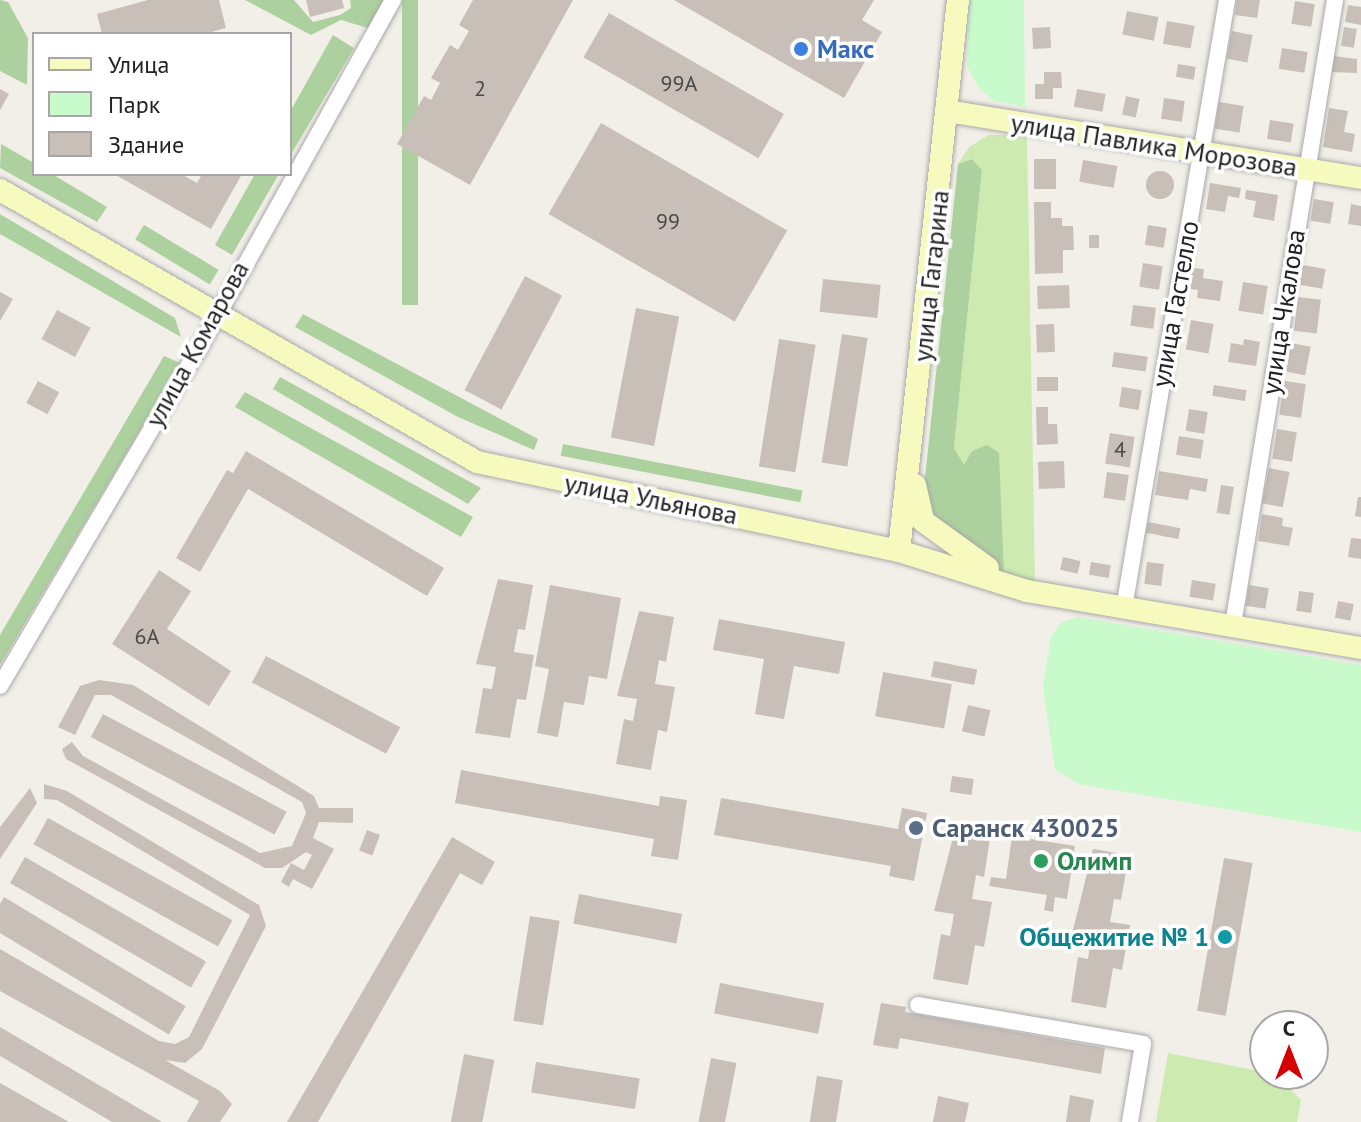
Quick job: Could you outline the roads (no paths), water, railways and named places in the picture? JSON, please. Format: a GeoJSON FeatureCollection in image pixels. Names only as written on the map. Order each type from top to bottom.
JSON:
{"type":"FeatureCollection","features":[{"type":"Feature","properties":{"kind":"main road","name":"улица Гагарина"},"geometry":{"type":"LineString","coordinates":[[899,551],[914,447],[958,0]]}},
{"type":"Feature","properties":{"kind":"main road","name":"улица Павлика Морозова"},"geometry":{"type":"LineString","coordinates":[[947,111],[1361,178]]}},
{"type":"Feature","properties":{"kind":"main road","name":"улица Ульянова"},"geometry":{"type":"LineString","coordinates":[[0,190],[477,462],[899,551],[1027,591],[1361,648]]}},
{"type":"Feature","properties":{"kind":"main road"},"geometry":{"type":"LineString","coordinates":[[914,447],[923,521],[963,554],[1027,591]]}},
{"type":"Feature","properties":{"kind":"street","name":"улица Комарова"},"geometry":{"type":"LineString","coordinates":[[0,686],[216,314],[393,0]]}},
{"type":"Feature","properties":{"kind":"street","name":"улица Гастелло"},"geometry":{"type":"LineString","coordinates":[[1124,608],[1227,0]]}},
{"type":"Feature","properties":{"kind":"street","name":"улица Чкалова"},"geometry":{"type":"LineString","coordinates":[[1233,625],[1335,0]]}},
{"type":"Feature","properties":{"kind":"street"},"geometry":{"type":"LineString","coordinates":[[918,1005],[1143,1044],[1130,1122]]}},
{"type":"Feature","properties":{"kind":"place","name":"Макс"},"geometry":{"type":"Point","coordinates":[801,49]}},
{"type":"Feature","properties":{"kind":"place","name":"Саранск 430025"},"geometry":{"type":"Point","coordinates":[916,828]}},
{"type":"Feature","properties":{"kind":"place","name":"Олимп"},"geometry":{"type":"Point","coordinates":[1041,861]}},
{"type":"Feature","properties":{"kind":"place","name":"Общежитие № 1"},"geometry":{"type":"Point","coordinates":[1225,937]}}]}
